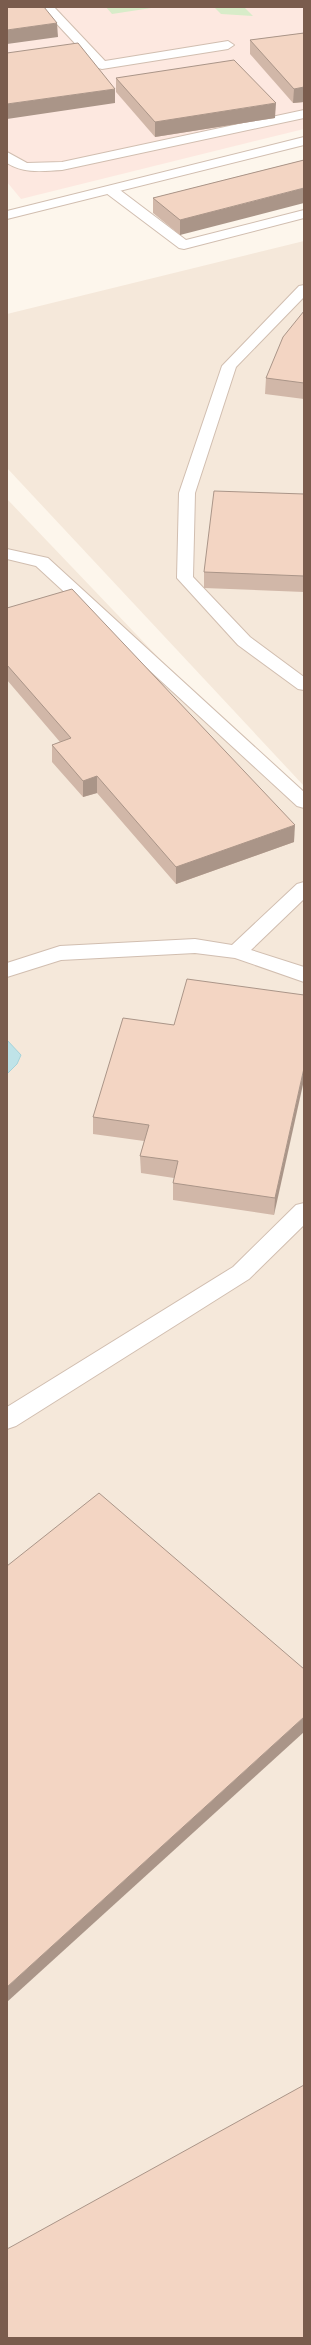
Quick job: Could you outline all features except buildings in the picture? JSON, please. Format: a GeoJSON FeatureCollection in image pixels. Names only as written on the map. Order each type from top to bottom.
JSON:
{"type":"FeatureCollection","features":[{"type":"Feature","properties":{"kind":"street"},"geometry":{"type":"LineString","coordinates":[[47,7],[102,65],[228,45]]}},
{"type":"Feature","properties":{"kind":"street"},"geometry":{"type":"LineString","coordinates":[[7,156],[22,166],[42,168],[62,166],[304,114]]}},
{"type":"Feature","properties":{"kind":"street"},"geometry":{"type":"LineString","coordinates":[[7,215],[304,141]]}},
{"type":"Feature","properties":{"kind":"street"},"geometry":{"type":"LineString","coordinates":[[111,190],[184,245],[304,214]]}},
{"type":"Feature","properties":{"kind":"street"},"geometry":{"type":"LineString","coordinates":[[304,289],[229,366],[187,494],[185,578],[244,641],[304,685]]}},
{"type":"Feature","properties":{"kind":"street"},"geometry":{"type":"LineString","coordinates":[[7,554],[42,562],[304,802]]}},
{"type":"Feature","properties":{"kind":"street"},"geometry":{"type":"LineString","coordinates":[[236,952],[304,888]]}},
{"type":"Feature","properties":{"kind":"street"},"geometry":{"type":"LineString","coordinates":[[7,970],[60,954],[195,946],[236,952],[292,969],[304,975]]}},
{"type":"Feature","properties":{"kind":"street"},"geometry":{"type":"LineString","coordinates":[[7,1419],[241,1273],[304,1211]]}},
{"type":"Feature","properties":{"kind":"shaded area"},"geometry":{"type":"Polygon","coordinates":[[[7,7],[304,7],[304,129],[21,199],[7,182],[7,7]]]}},
{"type":"Feature","properties":{"kind":"shaded area"},"geometry":{"type":"Polygon","coordinates":[[[304,241],[304,786],[7,468],[7,314],[304,241]]]}},
{"type":"Feature","properties":{"kind":"shaded area"},"geometry":{"type":"Polygon","coordinates":[[[7,499],[304,810],[304,2338],[7,2338],[7,499]]]}},
{"type":"Feature","properties":{"kind":"green space"},"geometry":{"type":"Polygon","coordinates":[[[106,7],[158,7],[112,14],[106,7]]]}},
{"type":"Feature","properties":{"kind":"green space"},"geometry":{"type":"Polygon","coordinates":[[[214,7],[244,7],[253,16],[221,14],[214,7]]]}},
{"type":"Feature","properties":{"kind":"water"},"geometry":{"type":"Polygon","coordinates":[[[7,1040],[21,1055],[17,1064],[7,1074],[7,1040]]]}}]}
